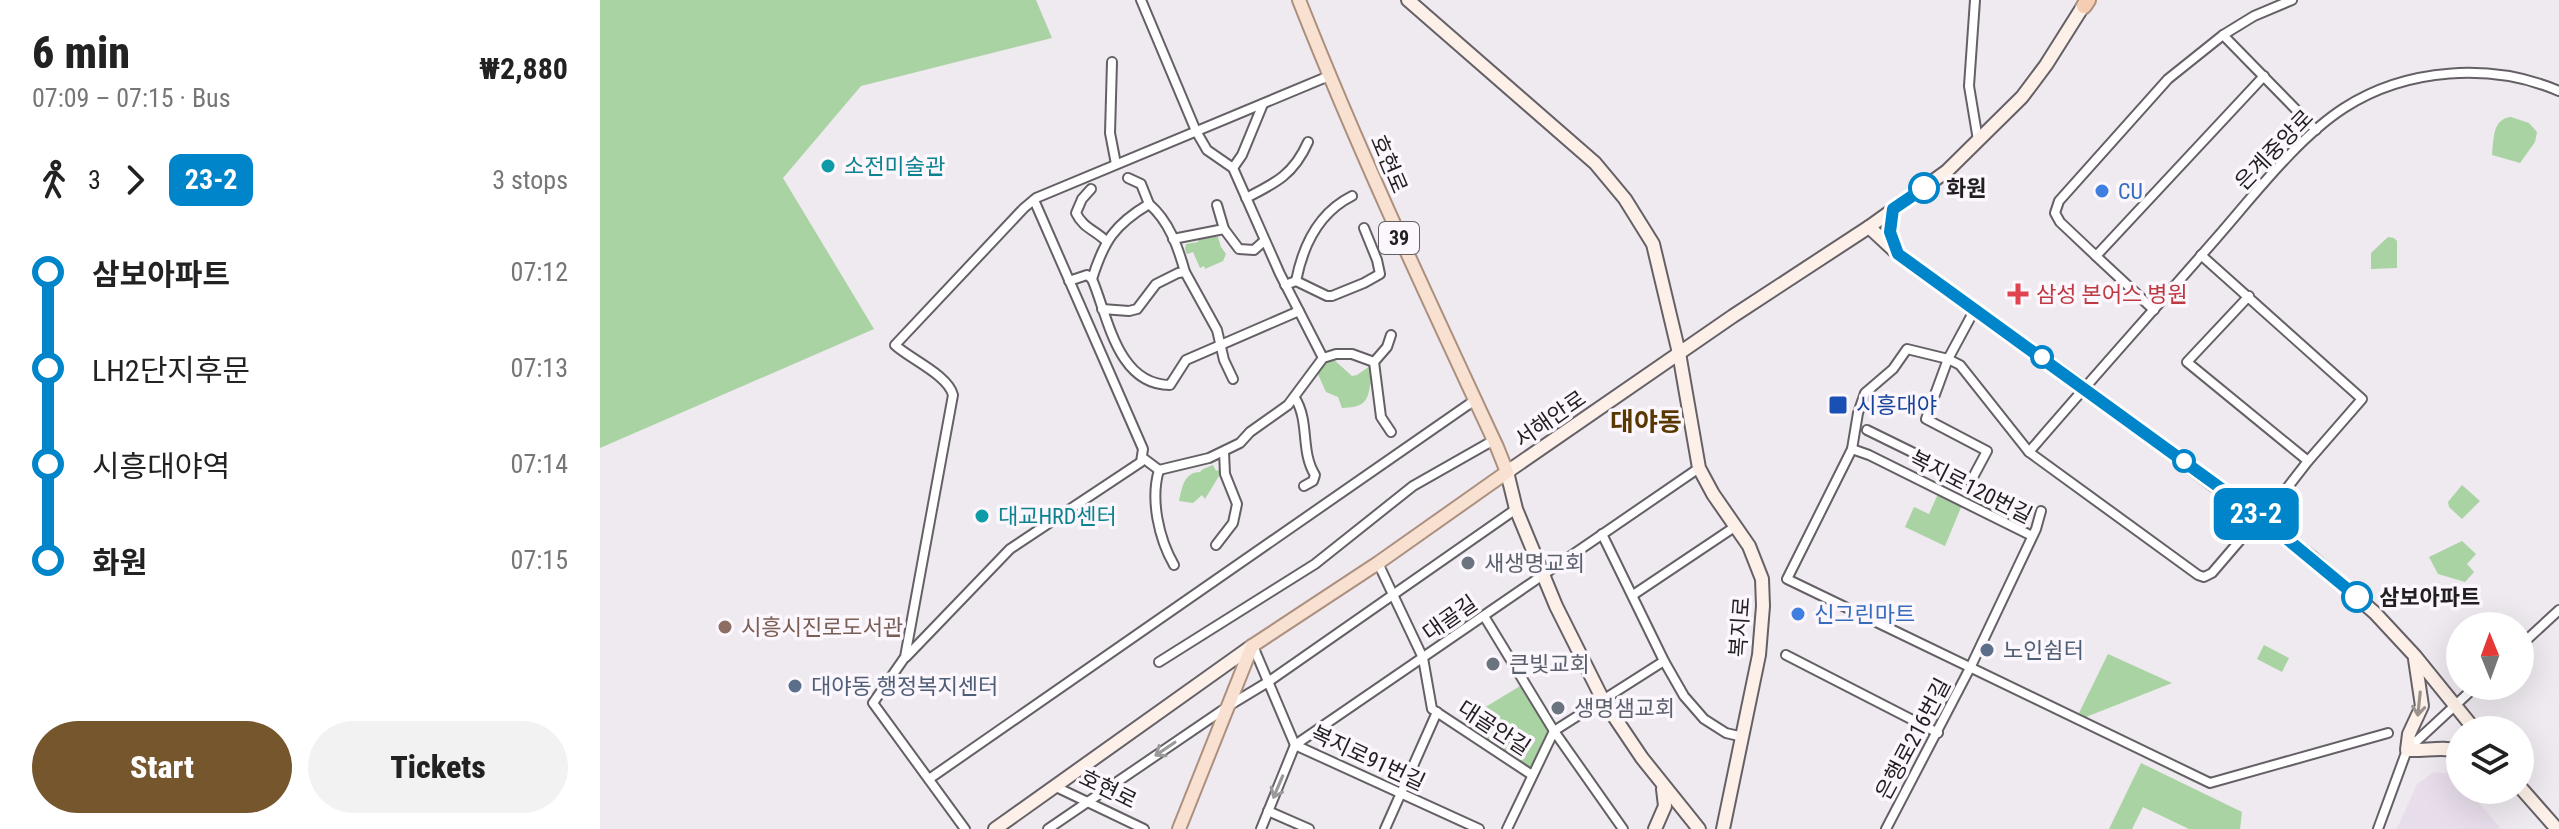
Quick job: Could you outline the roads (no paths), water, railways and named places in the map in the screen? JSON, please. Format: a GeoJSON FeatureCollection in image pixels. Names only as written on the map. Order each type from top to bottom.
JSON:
{"type":"FeatureCollection","features":[{"type":"Feature","properties":{"kind":"main road","name":"호현로"},"geometry":{"type":"LineString","coordinates":[[1299,0],[1418,282],[1507,472]]}},
{"type":"Feature","properties":{"kind":"main road","name":"서해안로"},"geometry":{"type":"LineString","coordinates":[[1252,646],[1378,563],[1507,472]]}},
{"type":"Feature","properties":{"kind":"main road"},"geometry":{"type":"LineString","coordinates":[[1179,829],[1252,646]]}},
{"type":"Feature","properties":{"kind":"street"},"geometry":{"type":"LineString","coordinates":[[1141,0],[1196,131],[1207,150],[1233,168],[1264,241],[1323,358]]}},
{"type":"Feature","properties":{"kind":"street","name":"복지로"},"geometry":{"type":"LineString","coordinates":[[1408,0],[1595,163],[1625,199],[1653,244],[1679,353],[1699,468],[1749,546],[1762,579],[1759,655],[1723,829]]}},
{"type":"Feature","properties":{"kind":"street"},"geometry":{"type":"LineString","coordinates":[[1975,0],[1969,86],[1978,140]]}},
{"type":"Feature","properties":{"kind":"street"},"geometry":{"type":"LineString","coordinates":[[2154,310],[2056,217],[2059,201],[2168,79],[2223,35],[2254,16],[2292,0]]}},
{"type":"Feature","properties":{"kind":"street","name":"서해안로"},"geometry":{"type":"LineString","coordinates":[[1507,472],[1947,171],[2022,97],[2086,1]]}},
{"type":"Feature","properties":{"kind":"street"},"geometry":{"type":"LineString","coordinates":[[2223,35],[2316,130]]}},
{"type":"Feature","properties":{"kind":"street"},"geometry":{"type":"LineString","coordinates":[[1112,62],[1110,133],[1116,164]]}},
{"type":"Feature","properties":{"kind":"street","name":"은계중앙로"},"geometry":{"type":"LineString","coordinates":[[2029,452],[2201,255],[2316,130],[2345,108],[2372,94],[2438,74],[2497,74],[2559,91]]}},
{"type":"Feature","properties":{"kind":"street"},"geometry":{"type":"LineString","coordinates":[[905,657],[953,395],[952,389],[941,378],[895,345],[1034,200],[1329,76]]}},
{"type":"Feature","properties":{"kind":"street"},"geometry":{"type":"LineString","coordinates":[[2096,256],[2264,76]]}},
{"type":"Feature","properties":{"kind":"street"},"geometry":{"type":"LineString","coordinates":[[1233,168],[1242,155],[1263,104]]}},
{"type":"Feature","properties":{"kind":"street"},"geometry":{"type":"LineString","coordinates":[[1246,198],[1289,173],[1300,161],[1308,142]]}},
{"type":"Feature","properties":{"kind":"street"},"geometry":{"type":"LineString","coordinates":[[1128,178],[1141,184],[1149,204],[1161,214],[1185,272],[1222,344],[1224,360],[1233,379]]}},
{"type":"Feature","properties":{"kind":"street"},"geometry":{"type":"LineString","coordinates":[[1091,189],[1076,213],[1089,230],[1106,241]]}},
{"type":"Feature","properties":{"kind":"street"},"geometry":{"type":"LineString","coordinates":[[1296,281],[1308,239],[1319,220],[1341,201],[1352,196]]}},
{"type":"Feature","properties":{"kind":"street"},"geometry":{"type":"LineString","coordinates":[[1034,200],[1143,449],[1143,458]]}},
{"type":"Feature","properties":{"kind":"street"},"geometry":{"type":"LineString","coordinates":[[1092,279],[1106,241],[1132,215],[1149,204]]}},
{"type":"Feature","properties":{"kind":"street"},"geometry":{"type":"LineString","coordinates":[[1217,205],[1224,229],[1239,249],[1254,250],[1264,241]]}},
{"type":"Feature","properties":{"kind":"street"},"geometry":{"type":"LineString","coordinates":[[1893,209],[1890,232],[1898,254]]}},
{"type":"Feature","properties":{"kind":"street"},"geometry":{"type":"LineString","coordinates":[[1869,227],[1898,254],[2263,519],[2312,558],[2375,613],[2464,716]]}},
{"type":"Feature","properties":{"kind":"street"},"geometry":{"type":"LineString","coordinates":[[1285,285],[1296,281],[1332,296],[1380,274],[1364,228]]}},
{"type":"Feature","properties":{"kind":"street"},"geometry":{"type":"LineString","coordinates":[[1173,239],[1224,229]]}},
{"type":"Feature","properties":{"kind":"street"},"geometry":{"type":"LineString","coordinates":[[2201,255],[2362,399],[2263,519],[2212,573],[2201,577],[2029,452],[1960,365],[1907,349],[1893,369],[1865,393],[1852,449],[1787,579],[2210,783],[2388,733]]}},
{"type":"Feature","properties":{"kind":"street"},"geometry":{"type":"LineString","coordinates":[[1102,309],[1137,309],[1156,284],[1185,272]]}},
{"type":"Feature","properties":{"kind":"street"},"geometry":{"type":"LineString","coordinates":[[1069,281],[1082,275],[1092,279],[1126,361],[1141,376],[1159,385],[1170,385],[1186,360],[1299,311]]}},
{"type":"Feature","properties":{"kind":"street"},"geometry":{"type":"LineString","coordinates":[[2249,296],[2187,362],[2308,461]]}},
{"type":"Feature","properties":{"kind":"street"},"geometry":{"type":"LineString","coordinates":[[1867,430],[1971,481],[1987,451],[1926,419],[1948,359],[1975,309]]}},
{"type":"Feature","properties":{"kind":"street"},"geometry":{"type":"LineString","coordinates":[[1391,335],[1387,347],[1374,362],[1381,417],[1391,432]]}},
{"type":"Feature","properties":{"kind":"street"},"geometry":{"type":"LineString","coordinates":[[1159,470],[1224,452],[1288,405],[1323,358],[1352,354],[1374,362]]}},
{"type":"Feature","properties":{"kind":"street"},"geometry":{"type":"LineString","coordinates":[[1295,398],[1303,410],[1307,460],[1315,475],[1313,481],[1304,486]]}},
{"type":"Feature","properties":{"kind":"street"},"geometry":{"type":"LineString","coordinates":[[929,779],[1475,400]]}},
{"type":"Feature","properties":{"kind":"street"},"geometry":{"type":"LineString","coordinates":[[1159,662],[1315,564],[1413,486],[1494,440]]}},
{"type":"Feature","properties":{"kind":"street","name":"복지로120번길"},"geometry":{"type":"LineString","coordinates":[[1852,449],[2032,536],[1971,666]]}},
{"type":"Feature","properties":{"kind":"street"},"geometry":{"type":"LineString","coordinates":[[1216,545],[1233,523],[1237,504],[1225,474],[1224,452]]}},
{"type":"Feature","properties":{"kind":"street"},"geometry":{"type":"LineString","coordinates":[[965,829],[873,703],[905,657],[1010,549],[1143,458]]}},
{"type":"Feature","properties":{"kind":"street"},"geometry":{"type":"LineString","coordinates":[[1143,458],[1159,470]]}},
{"type":"Feature","properties":{"kind":"street","name":"대골길"},"geometry":{"type":"LineString","coordinates":[[1295,745],[1699,468]]}},
{"type":"Feature","properties":{"kind":"street"},"geometry":{"type":"LineString","coordinates":[[1159,470],[1155,483],[1159,520],[1166,550],[1174,565]]}},
{"type":"Feature","properties":{"kind":"street"},"geometry":{"type":"LineString","coordinates":[[1507,472],[1516,509],[1566,628],[1603,700],[1662,786],[1699,829]]}},
{"type":"Feature","properties":{"kind":"street"},"geometry":{"type":"LineString","coordinates":[[1048,829],[1268,682],[1516,509]]}},
{"type":"Feature","properties":{"kind":"street"},"geometry":{"type":"LineString","coordinates":[[2032,536],[2041,511]]}},
{"type":"Feature","properties":{"kind":"street"},"geometry":{"type":"LineString","coordinates":[[1633,595],[1736,526]]}},
{"type":"Feature","properties":{"kind":"street"},"geometry":{"type":"LineString","coordinates":[[1602,534],[1684,696],[1704,719],[1726,733],[1743,737]]}},
{"type":"Feature","properties":{"kind":"street","name":"대골안길"},"geometry":{"type":"LineString","coordinates":[[1378,563],[1423,658],[1432,709],[1532,775]]}},
{"type":"Feature","properties":{"kind":"street"},"geometry":{"type":"LineString","coordinates":[[2534,633],[2559,610]]}},
{"type":"Feature","properties":{"kind":"street"},"geometry":{"type":"LineString","coordinates":[[1484,616],[1554,731],[1623,829]]}},
{"type":"Feature","properties":{"kind":"street","name":"서해안로"},"geometry":{"type":"LineString","coordinates":[[995,829],[1252,646]]}},
{"type":"Feature","properties":{"kind":"street","name":"복지로91번길"},"geometry":{"type":"LineString","coordinates":[[1252,646],[1295,745],[1479,829]]}},
{"type":"Feature","properties":{"kind":"street"},"geometry":{"type":"LineString","coordinates":[[1786,655],[1938,733]]}},
{"type":"Feature","properties":{"kind":"street"},"geometry":{"type":"LineString","coordinates":[[2378,829],[2407,750],[2409,734],[2422,706],[2415,656]]}},
{"type":"Feature","properties":{"kind":"street"},"geometry":{"type":"LineString","coordinates":[[1507,829],[1554,731],[1664,661]]}},
{"type":"Feature","properties":{"kind":"street","name":"은행로216번길"},"geometry":{"type":"LineString","coordinates":[[1886,829],[1971,666]]}},
{"type":"Feature","properties":{"kind":"street"},"geometry":{"type":"LineString","coordinates":[[2407,750],[2461,700]]}},
{"type":"Feature","properties":{"kind":"street","name":"대골안길"},"geometry":{"type":"LineString","coordinates":[[1385,829],[1437,712]]}},
{"type":"Feature","properties":{"kind":"street"},"geometry":{"type":"LineString","coordinates":[[1261,829],[1295,745]]}},
{"type":"Feature","properties":{"kind":"street"},"geometry":{"type":"LineString","coordinates":[[2407,750],[2446,748]]}},
{"type":"Feature","properties":{"kind":"street","name":"호현로"},"geometry":{"type":"LineString","coordinates":[[1054,786],[1144,829]]}},
{"type":"Feature","properties":{"kind":"street"},"geometry":{"type":"LineString","coordinates":[[1655,829],[1666,803],[1662,786]]}},
{"type":"Feature","properties":{"kind":"street"},"geometry":{"type":"LineString","coordinates":[[2534,803],[2557,829]]}},
{"type":"Feature","properties":{"kind":"street"},"geometry":{"type":"LineString","coordinates":[[1268,811],[1309,829]]}},
{"type":"Feature","properties":{"kind":"place","name":"소전미술관"},"geometry":{"type":"Point","coordinates":[828,166]}},
{"type":"Feature","properties":{"kind":"place","name":"화원"},"geometry":{"type":"Point","coordinates":[1924,188]}},
{"type":"Feature","properties":{"kind":"place","name":"CU"},"geometry":{"type":"Point","coordinates":[2102,191]}},
{"type":"Feature","properties":{"kind":"place","name":"삼성 본어스 병원"},"geometry":{"type":"Point","coordinates":[2018,294]}},
{"type":"Feature","properties":{"kind":"place","name":"시흥대야"},"geometry":{"type":"Point","coordinates":[1838,405]}},
{"type":"Feature","properties":{"kind":"place","name":"대교HRD센터"},"geometry":{"type":"Point","coordinates":[982,516]}},
{"type":"Feature","properties":{"kind":"place","name":"새생명교회"},"geometry":{"type":"Point","coordinates":[1468,563]}},
{"type":"Feature","properties":{"kind":"place","name":"삼보아파트"},"geometry":{"type":"Point","coordinates":[2357,597]}},
{"type":"Feature","properties":{"kind":"place","name":"신그린마트"},"geometry":{"type":"Point","coordinates":[1798,614]}},
{"type":"Feature","properties":{"kind":"place","name":"시흥시진로도서관"},"geometry":{"type":"Point","coordinates":[725,627]}},
{"type":"Feature","properties":{"kind":"place","name":"노인쉼터"},"geometry":{"type":"Point","coordinates":[1987,650]}},
{"type":"Feature","properties":{"kind":"place","name":"큰빛교회"},"geometry":{"type":"Point","coordinates":[1493,664]}},
{"type":"Feature","properties":{"kind":"place","name":"대야동 행정복지센터"},"geometry":{"type":"Point","coordinates":[795,686]}},
{"type":"Feature","properties":{"kind":"place","name":"생명샘교회"},"geometry":{"type":"Point","coordinates":[1558,708]}},
{"type":"Feature","properties":{"kind":"district","name":"대야동"},"geometry":{"type":"Point","coordinates":[1646,422]}}]}
